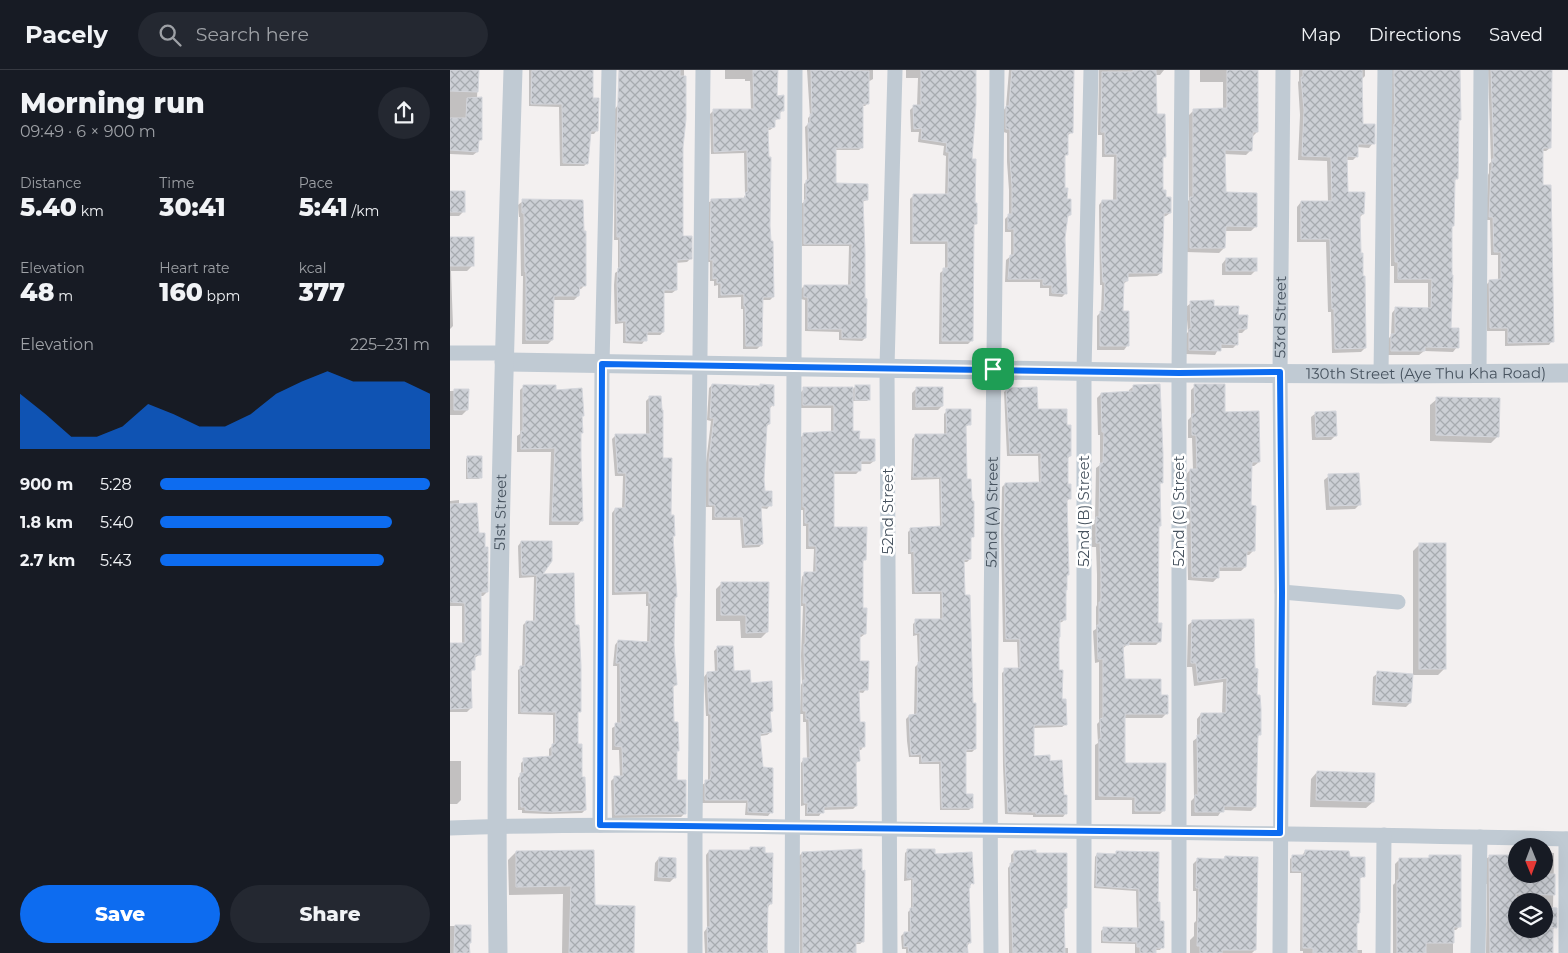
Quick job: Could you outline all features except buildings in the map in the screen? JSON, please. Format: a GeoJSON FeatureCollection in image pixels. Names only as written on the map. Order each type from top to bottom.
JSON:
{"type":"FeatureCollection","features":[{"type":"Feature","properties":{"kind":"street","name":"51st Street"},"geometry":{"type":"LineString","coordinates":[[498,953],[496,826],[504,358],[513,70]]}},
{"type":"Feature","properties":{"kind":"street"},"geometry":{"type":"LineString","coordinates":[[600,825],[602,364],[608,70]]}},
{"type":"Feature","properties":{"kind":"street"},"geometry":{"type":"LineString","coordinates":[[695,953],[703,70]]}},
{"type":"Feature","properties":{"kind":"street"},"geometry":{"type":"LineString","coordinates":[[792,953],[795,70]]}},
{"type":"Feature","properties":{"kind":"street","name":"52nd Street"},"geometry":{"type":"LineString","coordinates":[[890,953],[887,367],[895,70]]}},
{"type":"Feature","properties":{"kind":"street","name":"52nd (A) Street"},"geometry":{"type":"LineString","coordinates":[[991,953],[989,830],[997,70]]}},
{"type":"Feature","properties":{"kind":"street","name":"52nd (B) Street"},"geometry":{"type":"LineString","coordinates":[[1084,953],[1084,371],[1091,70]]}},
{"type":"Feature","properties":{"kind":"street","name":"52nd (C) Street"},"geometry":{"type":"LineString","coordinates":[[1179,953],[1179,373],[1182,70]]}},
{"type":"Feature","properties":{"kind":"street","name":"53rd Street"},"geometry":{"type":"LineString","coordinates":[[1280,953],[1282,592],[1280,372],[1283,70]]}},
{"type":"Feature","properties":{"kind":"street"},"geometry":{"type":"LineString","coordinates":[[1381,374],[1385,70]]}},
{"type":"Feature","properties":{"kind":"street"},"geometry":{"type":"LineString","coordinates":[[1478,373],[1481,70]]}},
{"type":"Feature","properties":{"kind":"street"},"geometry":{"type":"LineString","coordinates":[[450,353],[504,358]]}},
{"type":"Feature","properties":{"kind":"street","name":"130th Street (Aye Thu Kha Road)"},"geometry":{"type":"LineString","coordinates":[[504,358],[602,364],[1179,373],[1568,373]]}},
{"type":"Feature","properties":{"kind":"street"},"geometry":{"type":"LineString","coordinates":[[1282,592],[1398,602]]}},
{"type":"Feature","properties":{"kind":"street"},"geometry":{"type":"LineString","coordinates":[[450,828],[600,825],[1280,833],[1567,839],[1566,953]]}},
{"type":"Feature","properties":{"kind":"street"},"geometry":{"type":"LineString","coordinates":[[1383,953],[1384,835]]}},
{"type":"Feature","properties":{"kind":"street"},"geometry":{"type":"LineString","coordinates":[[1478,953],[1480,837]]}},
{"type":"Feature","properties":{"kind":"route"},"geometry":{"type":"LineString","coordinates":[[602,364],[993,369],[1179,373],[1280,372],[1282,592],[1280,833],[600,825],[602,364]]}}]}
